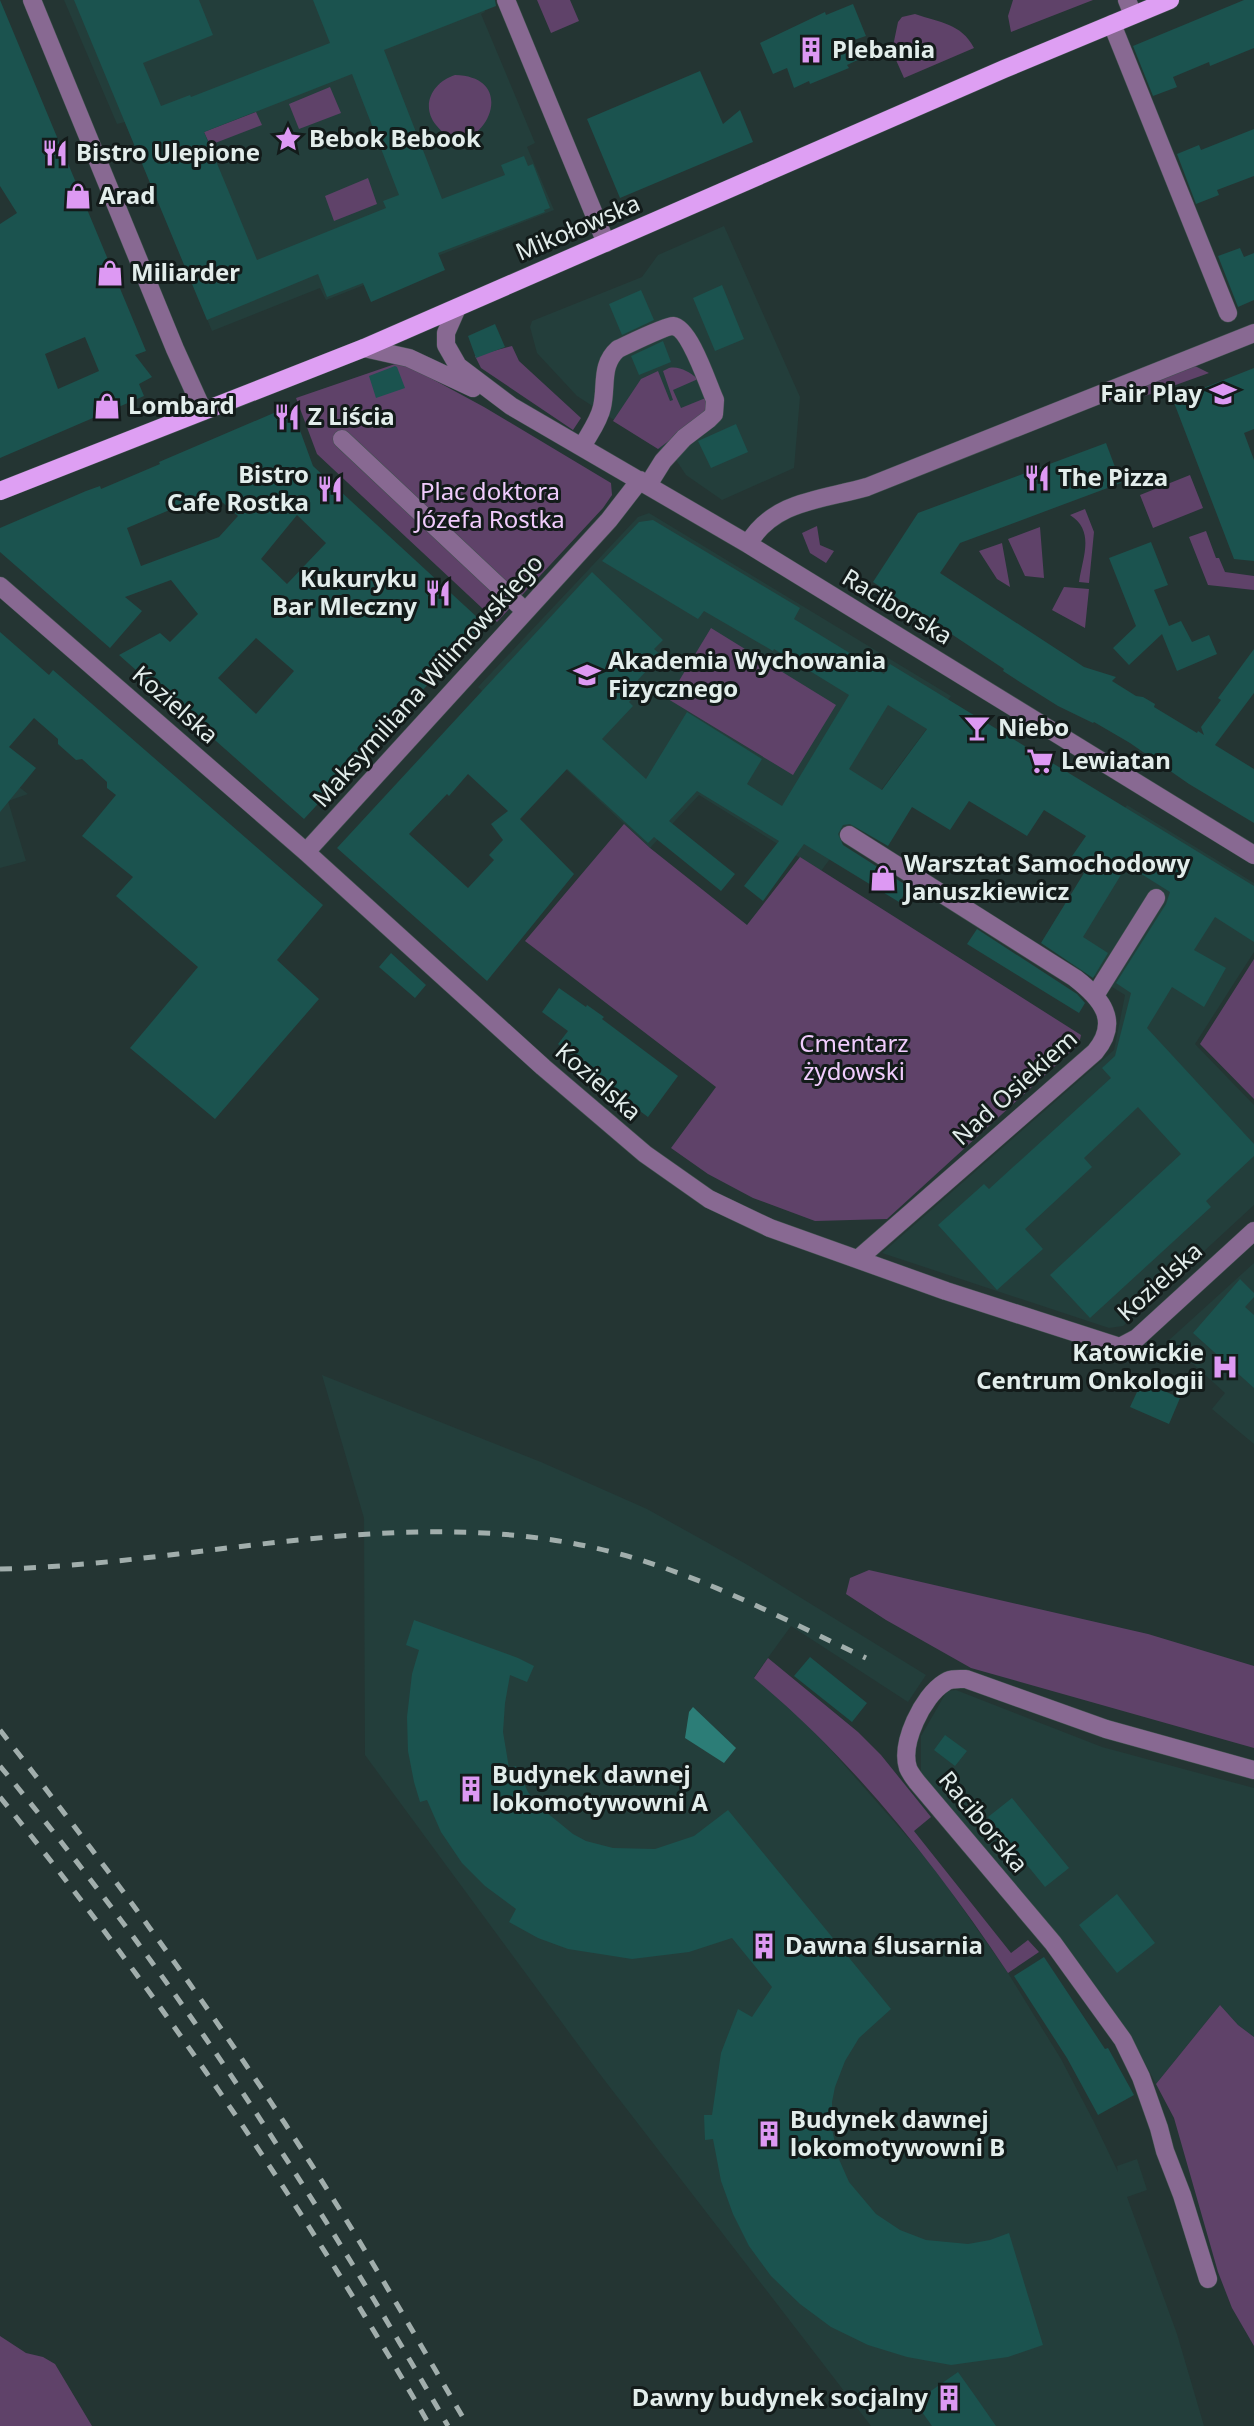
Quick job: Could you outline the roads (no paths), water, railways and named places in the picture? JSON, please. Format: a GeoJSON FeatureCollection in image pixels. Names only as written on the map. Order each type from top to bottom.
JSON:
{"type":"FeatureCollection","features":[{"type":"Feature","properties":{"kind":"main road","name":"Mikołowska"},"geometry":{"type":"LineString","coordinates":[[0,491],[364,348],[1112,24],[1130,8],[1170,0]]}},
{"type":"Feature","properties":{"kind":"street"},"geometry":{"type":"LineString","coordinates":[[32,0],[203,411]]}},
{"type":"Feature","properties":{"kind":"street"},"geometry":{"type":"LineString","coordinates":[[506,0],[607,243]]}},
{"type":"Feature","properties":{"kind":"street"},"geometry":{"type":"LineString","coordinates":[[1112,24],[1228,313]]}},
{"type":"Feature","properties":{"kind":"street","name":"Raciborska"},"geometry":{"type":"LineString","coordinates":[[457,308],[446,333],[446,345],[458,366],[512,405],[748,544],[1254,855]]}},
{"type":"Feature","properties":{"kind":"street","name":"Maksymiliana Wilimowskiego"},"geometry":{"type":"LineString","coordinates":[[306,852],[663,461],[692,430],[709,419],[715,408],[715,400],[691,346],[679,329],[669,327],[618,349],[613,354],[606,365],[602,407],[582,447]]}},
{"type":"Feature","properties":{"kind":"street"},"geometry":{"type":"LineString","coordinates":[[748,544],[757,528],[780,512],[867,487],[1254,333]]}},
{"type":"Feature","properties":{"kind":"street","name":"Raciborska"},"geometry":{"type":"LineString","coordinates":[[364,348],[410,358],[512,405]]}},
{"type":"Feature","properties":{"kind":"street"},"geometry":{"type":"LineString","coordinates":[[342,439],[525,611]]}},
{"type":"Feature","properties":{"kind":"street","name":"Kozielska"},"geometry":{"type":"LineString","coordinates":[[0,586],[306,852],[543,1067],[645,1154],[709,1199],[770,1228],[946,1291],[1121,1348],[1137,1338],[1254,1231]]}},
{"type":"Feature","properties":{"kind":"street"},"geometry":{"type":"LineString","coordinates":[[849,835],[1096,993],[1156,898]]}},
{"type":"Feature","properties":{"kind":"street","name":"Nad Osiekiem"},"geometry":{"type":"LineString","coordinates":[[858,1259],[1094,1052],[1105,1037],[1106,1028],[1104,1007],[1096,993]]}},
{"type":"Feature","properties":{"kind":"street","name":"Raciborska"},"geometry":{"type":"LineString","coordinates":[[1208,2279],[1155,2115],[1123,2040],[1053,1943],[917,1782],[908,1766],[908,1745],[915,1718],[937,1689],[951,1679],[966,1678],[1105,1729],[1254,1770]]}},
{"type":"Feature","properties":{"kind":"water"},"geometry":{"type":"Polygon","coordinates":[[[693,1707],[736,1748],[724,1763],[685,1738],[689,1712],[693,1707]]]}},
{"type":"Feature","properties":{"kind":"railway"},"geometry":{"type":"LineString","coordinates":[[0,1569],[77,1565],[383,1533],[460,1532],[536,1538],[612,1552],[678,1573],[742,1599],[866,1658]]}},
{"type":"Feature","properties":{"kind":"railway"},"geometry":{"type":"LineString","coordinates":[[0,1730],[131,1903],[256,2080],[352,2230],[468,2426]]}},
{"type":"Feature","properties":{"kind":"railway"},"geometry":{"type":"LineString","coordinates":[[0,1766],[123,1923],[238,2086],[346,2254],[448,2426]]}},
{"type":"Feature","properties":{"kind":"railway"},"geometry":{"type":"LineString","coordinates":[[0,1797],[117,1948],[227,2103],[332,2263],[430,2426]]}},
{"type":"Feature","properties":{"kind":"place","name":"Plebania"},"geometry":{"type":"Point","coordinates":[811,50]}},
{"type":"Feature","properties":{"kind":"place","name":"Bebok Bebook"},"geometry":{"type":"Point","coordinates":[288,139]}},
{"type":"Feature","properties":{"kind":"place","name":"Bistro Ulepione"},"geometry":{"type":"Point","coordinates":[55,153]}},
{"type":"Feature","properties":{"kind":"place","name":"Arad"},"geometry":{"type":"Point","coordinates":[78,196]}},
{"type":"Feature","properties":{"kind":"place","name":"Miliarder"},"geometry":{"type":"Point","coordinates":[110,273]}},
{"type":"Feature","properties":{"kind":"place","name":"Fair Play"},"geometry":{"type":"Point","coordinates":[1223,394]}},
{"type":"Feature","properties":{"kind":"place","name":"Lombard"},"geometry":{"type":"Point","coordinates":[107,406]}},
{"type":"Feature","properties":{"kind":"place","name":"Z Liścia"},"geometry":{"type":"Point","coordinates":[287,417]}},
{"type":"Feature","properties":{"kind":"place","name":"The Pizza"},"geometry":{"type":"Point","coordinates":[1037,478]}},
{"type":"Feature","properties":{"kind":"place","name":"Bistro Cafe Rostka"},"geometry":{"type":"Point","coordinates":[330,489]}},
{"type":"Feature","properties":{"kind":"place","name":"Kukuryku Bar Mleczny"},"geometry":{"type":"Point","coordinates":[438,593]}},
{"type":"Feature","properties":{"kind":"place","name":"Akademia Wychowania Fizycznego"},"geometry":{"type":"Point","coordinates":[587,675]}},
{"type":"Feature","properties":{"kind":"place","name":"Niebo"},"geometry":{"type":"Point","coordinates":[977,728]}},
{"type":"Feature","properties":{"kind":"place","name":"Lewiatan"},"geometry":{"type":"Point","coordinates":[1040,761]}},
{"type":"Feature","properties":{"kind":"place","name":"Warsztat Samochodowy Januszkiewicz"},"geometry":{"type":"Point","coordinates":[883,878]}},
{"type":"Feature","properties":{"kind":"place","name":"Katowickie Centrum Onkologii"},"geometry":{"type":"Point","coordinates":[1225,1367]}},
{"type":"Feature","properties":{"kind":"place","name":"Budynek dawnej lokomotywowni A"},"geometry":{"type":"Point","coordinates":[471,1789]}},
{"type":"Feature","properties":{"kind":"place","name":"Dawna ślusarnia"},"geometry":{"type":"Point","coordinates":[764,1946]}},
{"type":"Feature","properties":{"kind":"place","name":"Budynek dawnej lokomotywowni B"},"geometry":{"type":"Point","coordinates":[769,2134]}},
{"type":"Feature","properties":{"kind":"place","name":"Dawny budynek socjalny"},"geometry":{"type":"Point","coordinates":[949,2398]}},
{"type":"Feature","properties":{"kind":"park label","name":"Plac doktora Józefa Rostka"},"geometry":{"type":"Point","coordinates":[490,506]}},
{"type":"Feature","properties":{"kind":"park label","name":"Cmentarz żydowski"},"geometry":{"type":"Point","coordinates":[854,1058]}}]}
